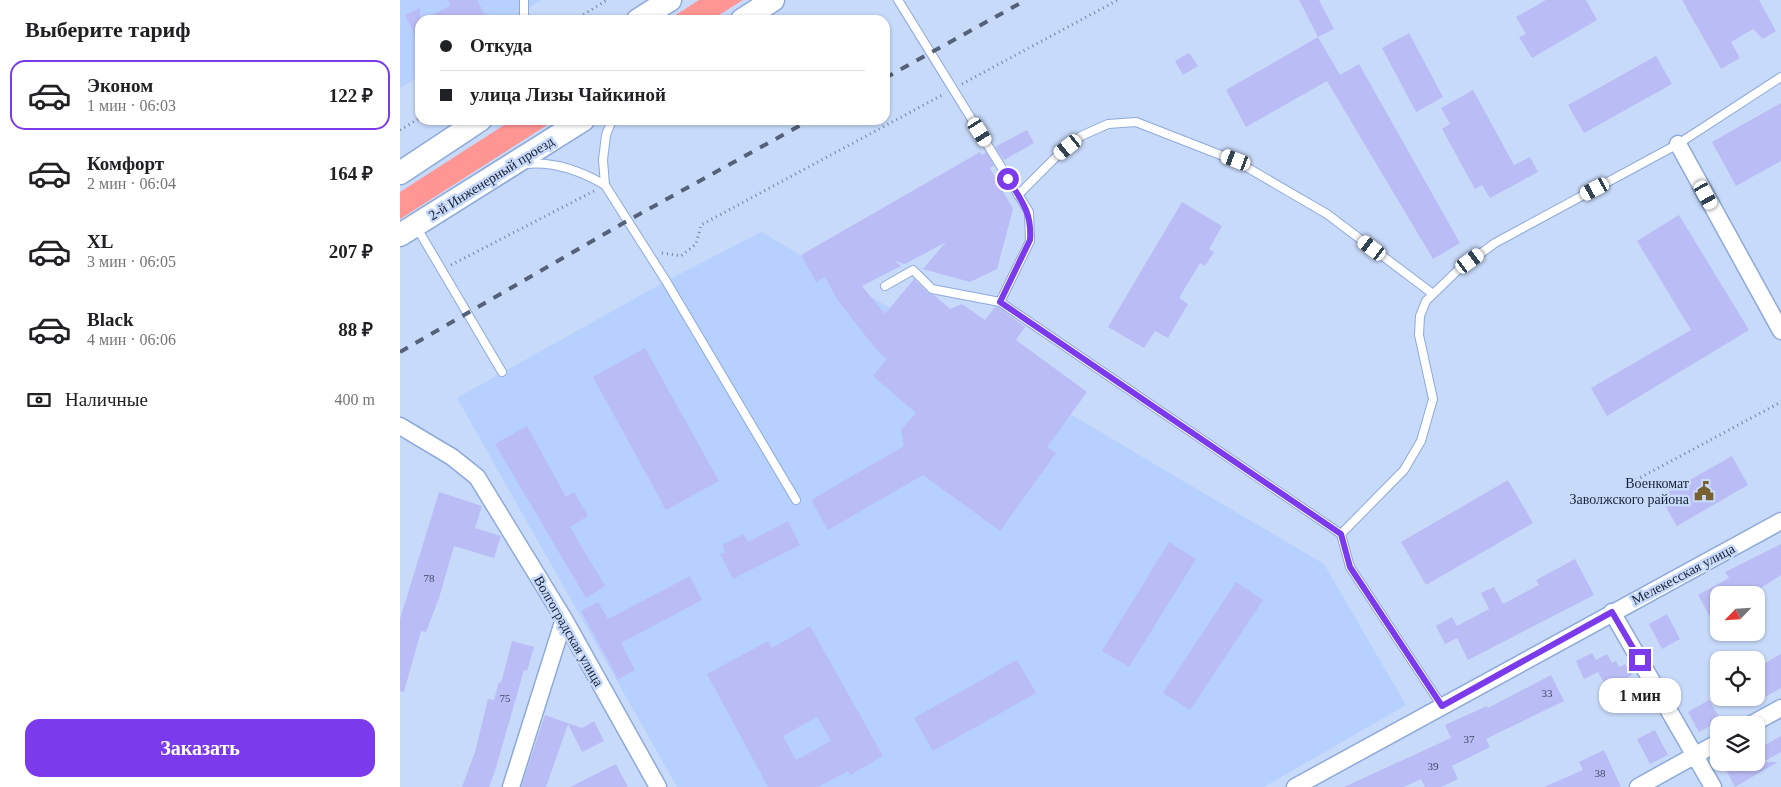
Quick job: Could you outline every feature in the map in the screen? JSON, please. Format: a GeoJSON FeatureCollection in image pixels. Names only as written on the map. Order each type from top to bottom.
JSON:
{"type":"FeatureCollection","features":[{"type":"Feature","properties":{"kind":"main road"},"geometry":{"type":"LineString","coordinates":[[646,15],[670,0]]}},
{"type":"Feature","properties":{"kind":"main road"},"geometry":{"type":"LineString","coordinates":[[750,15],[773,0]]}},
{"type":"Feature","properties":{"kind":"main road"},"geometry":{"type":"LineString","coordinates":[[400,173],[472,125]]}},
{"type":"Feature","properties":{"kind":"main road","name":"2-й Инженерный проезд"},"geometry":{"type":"LineString","coordinates":[[408,231],[575,125]]}},
{"type":"Feature","properties":{"kind":"street"},"geometry":{"type":"LineString","coordinates":[[1678,144],[1776,312],[1781,331]]}},
{"type":"Feature","properties":{"kind":"street","name":"Волгоградская улица"},"geometry":{"type":"LineString","coordinates":[[400,426],[452,457],[478,477],[564,619],[658,787]]}},
{"type":"Feature","properties":{"kind":"street","name":"Мелекесская улица"},"geometry":{"type":"LineString","coordinates":[[1295,787],[1781,521]]}},
{"type":"Feature","properties":{"kind":"street"},"geometry":{"type":"LineString","coordinates":[[1612,612],[1713,787]]}},
{"type":"Feature","properties":{"kind":"street"},"geometry":{"type":"LineString","coordinates":[[511,787],[564,619]]}},
{"type":"Feature","properties":{"kind":"street"},"geometry":{"type":"LineString","coordinates":[[1765,717],[1781,708]]}},
{"type":"Feature","properties":{"kind":"street"},"geometry":{"type":"LineString","coordinates":[[1638,787],[1710,747]]}},
{"type":"Feature","properties":{"kind":"lane"},"geometry":{"type":"LineString","coordinates":[[524,0],[524,15]]}},
{"type":"Feature","properties":{"kind":"lane"},"geometry":{"type":"LineString","coordinates":[[898,0],[1029,212],[1030,240],[1000,302]]}},
{"type":"Feature","properties":{"kind":"lane"},"geometry":{"type":"LineString","coordinates":[[1341,534],[1404,470],[1421,441],[1433,399],[1418,335],[1420,316],[1426,301],[1458,270],[1496,243],[1678,144],[1781,76]]}},
{"type":"Feature","properties":{"kind":"lane"},"geometry":{"type":"LineString","coordinates":[[1018,195],[1055,158],[1081,136],[1108,124],[1136,122],[1236,160],[1327,214],[1433,294]]}},
{"type":"Feature","properties":{"kind":"lane"},"geometry":{"type":"LineString","coordinates":[[610,125],[606,135],[603,160],[605,184],[796,500]]}},
{"type":"Feature","properties":{"kind":"lane"},"geometry":{"type":"LineString","coordinates":[[510,166],[540,164],[569,168],[605,184]]}},
{"type":"Feature","properties":{"kind":"lane"},"geometry":{"type":"LineString","coordinates":[[408,231],[442,269],[502,372]]}},
{"type":"Feature","properties":{"kind":"lane"},"geometry":{"type":"LineString","coordinates":[[885,286],[913,270],[932,290],[1000,302],[1341,534],[1350,567],[1442,706]]}},
{"type":"Feature","properties":{"kind":"path"},"geometry":{"type":"LineString","coordinates":[[583,15],[607,0]]}},
{"type":"Feature","properties":{"kind":"path"},"geometry":{"type":"LineString","coordinates":[[890,123],[1118,0]]}},
{"type":"Feature","properties":{"kind":"path"},"geometry":{"type":"LineString","coordinates":[[400,130],[415,121]]}},
{"type":"Feature","properties":{"kind":"path"},"geometry":{"type":"LineString","coordinates":[[647,252],[681,256],[696,244],[701,224],[886,125]]}},
{"type":"Feature","properties":{"kind":"path"},"geometry":{"type":"LineString","coordinates":[[442,269],[605,184]]}},
{"type":"Feature","properties":{"kind":"path"},"geometry":{"type":"LineString","coordinates":[[1636,480],[1781,402]]}},
{"type":"Feature","properties":{"kind":"shaded area"},"geometry":{"type":"Polygon","coordinates":[[[400,0],[542,0],[518,15],[415,15],[415,79],[400,88],[400,0]]]}},
{"type":"Feature","properties":{"kind":"shaded area"},"geometry":{"type":"Polygon","coordinates":[[[699,0],[743,0],[719,15],[676,15],[699,0]]]}},
{"type":"Feature","properties":{"kind":"shaded area"},"geometry":{"type":"Polygon","coordinates":[[[504,125],[547,125],[400,219],[400,192],[504,125]]]}},
{"type":"Feature","properties":{"kind":"shaded area"},"geometry":{"type":"Polygon","coordinates":[[[761,232],[1324,564],[1406,705],[1264,787],[677,787],[457,398],[666,281],[761,232]]]}},
{"type":"Feature","properties":{"kind":"building"},"geometry":{"type":"Polygon","coordinates":[[[448,0],[477,0],[485,15],[432,15],[451,5],[448,0]]]}},
{"type":"Feature","properties":{"kind":"building"},"geometry":{"type":"Polygon","coordinates":[[[1299,0],[1319,0],[1334,29],[1318,37],[1299,0]]]}},
{"type":"Feature","properties":{"kind":"building"},"geometry":{"type":"Polygon","coordinates":[[[1546,0],[1586,0],[1597,20],[1532,58],[1519,37],[1526,34],[1516,17],[1546,0]]]}},
{"type":"Feature","properties":{"kind":"building"},"geometry":{"type":"Polygon","coordinates":[[[1682,0],[1759,0],[1776,31],[1763,39],[1753,29],[1731,42],[1740,58],[1721,69],[1682,0]]]}},
{"type":"Feature","properties":{"kind":"building"},"geometry":{"type":"Polygon","coordinates":[[[420,8],[420,15],[415,15],[415,36],[405,15],[420,8]]]}},
{"type":"Feature","properties":{"kind":"building"},"geometry":{"type":"Polygon","coordinates":[[[1409,33],[1443,97],[1416,112],[1382,48],[1409,33]]]}},
{"type":"Feature","properties":{"kind":"building"},"geometry":{"type":"Polygon","coordinates":[[[1318,37],[1340,75],[1359,64],[1460,243],[1433,259],[1327,81],[1246,127],[1226,90],[1318,37]]]}},
{"type":"Feature","properties":{"kind":"building"},"geometry":{"type":"Polygon","coordinates":[[[1189,53],[1198,66],[1183,75],[1175,61],[1189,53]]]}},
{"type":"Feature","properties":{"kind":"building"},"geometry":{"type":"Polygon","coordinates":[[[1656,56],[1672,84],[1584,133],[1568,105],[1656,56]]]}},
{"type":"Feature","properties":{"kind":"building"},"geometry":{"type":"Polygon","coordinates":[[[1473,90],[1514,165],[1530,157],[1538,172],[1490,198],[1482,185],[1475,189],[1442,129],[1450,124],[1441,108],[1473,90]]]}},
{"type":"Feature","properties":{"kind":"building"},"geometry":{"type":"Polygon","coordinates":[[[1781,103],[1781,161],[1736,186],[1712,142],[1781,103]]]}},
{"type":"Feature","properties":{"kind":"building"},"geometry":{"type":"Polygon","coordinates":[[[1027,130],[1034,143],[1004,160],[995,147],[1027,130]]]}},
{"type":"Feature","properties":{"kind":"building"},"geometry":{"type":"Polygon","coordinates":[[[980,152],[982,155],[986,152],[994,166],[990,168],[1013,209],[997,269],[970,282],[923,269],[946,242],[905,264],[895,261],[901,266],[862,286],[885,314],[914,279],[928,293],[934,295],[950,309],[962,304],[985,320],[995,307],[998,307],[1025,327],[1016,340],[1087,392],[1047,447],[1056,453],[1000,531],[923,475],[828,530],[811,500],[904,446],[901,430],[916,413],[873,376],[887,359],[875,348],[837,299],[825,277],[816,282],[801,255],[980,152]]]}},
{"type":"Feature","properties":{"kind":"building"},"geometry":{"type":"Polygon","coordinates":[[[1182,202],[1222,226],[1209,249],[1214,252],[1205,266],[1200,263],[1179,298],[1188,304],[1168,338],[1155,331],[1144,348],[1108,327],[1182,202]]]}},
{"type":"Feature","properties":{"kind":"building"},"geometry":{"type":"Polygon","coordinates":[[[1679,215],[1749,330],[1607,416],[1591,388],[1691,330],[1637,241],[1679,215]]]}},
{"type":"Feature","properties":{"kind":"building"},"geometry":{"type":"Polygon","coordinates":[[[645,348],[719,481],[666,510],[593,377],[645,348]]]}},
{"type":"Feature","properties":{"kind":"building"},"geometry":{"type":"Polygon","coordinates":[[[527,426],[566,497],[574,492],[588,516],[570,527],[605,586],[586,598],[495,444],[527,426]]]}},
{"type":"Feature","properties":{"kind":"building","name":"Военкомат Заволжского района"},"geometry":{"type":"Polygon","coordinates":[[[1732,456],[1748,485],[1677,526],[1660,497],[1732,456]]]}},
{"type":"Feature","properties":{"kind":"building"},"geometry":{"type":"Polygon","coordinates":[[[1508,480],[1533,523],[1426,585],[1401,542],[1508,480]]]}},
{"type":"Feature","properties":{"kind":"building"},"geometry":{"type":"Polygon","coordinates":[[[439,492],[482,506],[475,528],[501,536],[494,558],[454,546],[439,598],[426,632],[421,631],[404,692],[400,691],[400,619],[439,492]]]}},
{"type":"Feature","properties":{"kind":"building"},"geometry":{"type":"Polygon","coordinates":[[[788,521],[800,545],[733,579],[720,554],[725,552],[722,545],[744,534],[748,542],[788,521]]]}},
{"type":"Feature","properties":{"kind":"building"},"geometry":{"type":"Polygon","coordinates":[[[1169,542],[1196,559],[1129,667],[1102,651],[1169,542]]]}},
{"type":"Feature","properties":{"kind":"building"},"geometry":{"type":"Polygon","coordinates":[[[1781,544],[1781,575],[1764,586],[1714,586],[1729,578],[1725,572],[1781,544]]]}},
{"type":"Feature","properties":{"kind":"building"},"geometry":{"type":"Polygon","coordinates":[[[1575,559],[1594,595],[1468,660],[1457,638],[1445,644],[1436,626],[1452,617],[1457,626],[1489,609],[1481,593],[1494,587],[1503,604],[1539,585],[1536,580],[1575,559]]]}},
{"type":"Feature","properties":{"kind":"building"},"geometry":{"type":"Polygon","coordinates":[[[690,576],[702,600],[621,643],[635,670],[618,679],[581,611],[598,602],[608,619],[690,576]]]}},
{"type":"Feature","properties":{"kind":"building"},"geometry":{"type":"Polygon","coordinates":[[[1236,582],[1263,600],[1190,710],[1163,693],[1236,582]]]}},
{"type":"Feature","properties":{"kind":"building"},"geometry":{"type":"Polygon","coordinates":[[[1710,588],[1710,617],[1698,595],[1710,588]]]}},
{"type":"Feature","properties":{"kind":"building"},"geometry":{"type":"Polygon","coordinates":[[[1667,614],[1680,639],[1662,649],[1649,624],[1667,614]]]}},
{"type":"Feature","properties":{"kind":"building"},"geometry":{"type":"Polygon","coordinates":[[[810,626],[883,756],[850,775],[848,771],[818,787],[768,787],[707,674],[768,641],[772,648],[810,626]],[[817,717],[783,736],[796,760],[831,741],[817,717]]]}},
{"type":"Feature","properties":{"kind":"building"},"geometry":{"type":"Polygon","coordinates":[[[512,641],[534,647],[527,671],[524,670],[495,771],[489,787],[462,787],[475,752],[488,699],[494,700],[499,682],[501,683],[512,641]]]}},
{"type":"Feature","properties":{"kind":"building"},"geometry":{"type":"Polygon","coordinates":[[[1592,653],[1596,660],[1607,654],[1612,663],[1616,661],[1619,667],[1625,664],[1632,675],[1607,688],[1598,672],[1584,679],[1576,661],[1592,653]]]}},
{"type":"Feature","properties":{"kind":"building"},"geometry":{"type":"Polygon","coordinates":[[[1781,654],[1781,688],[1765,697],[1765,663],[1781,654]]]}},
{"type":"Feature","properties":{"kind":"building"},"geometry":{"type":"Polygon","coordinates":[[[1017,660],[1036,693],[933,751],[914,718],[1017,660]]]}},
{"type":"Feature","properties":{"kind":"building"},"geometry":{"type":"Polygon","coordinates":[[[1551,675],[1564,701],[1486,739],[1490,747],[1452,766],[1458,779],[1441,787],[1425,787],[1421,779],[1404,787],[1344,787],[1451,738],[1445,725],[1487,706],[1488,708],[1551,675]]]}},
{"type":"Feature","properties":{"kind":"building"},"geometry":{"type":"Polygon","coordinates":[[[1709,700],[1710,706],[1713,706],[1719,716],[1710,716],[1710,726],[1699,732],[1688,712],[1709,700]]]}},
{"type":"Feature","properties":{"kind":"building"},"geometry":{"type":"Polygon","coordinates":[[[545,715],[582,728],[594,721],[604,741],[582,752],[568,724],[546,787],[521,787],[545,715]]]}},
{"type":"Feature","properties":{"kind":"building"},"geometry":{"type":"Polygon","coordinates":[[[1655,730],[1668,755],[1650,764],[1637,739],[1655,730]]]}},
{"type":"Feature","properties":{"kind":"building"},"geometry":{"type":"Polygon","coordinates":[[[1781,736],[1781,752],[1765,761],[1765,745],[1781,736]]]}},
{"type":"Feature","properties":{"kind":"building"},"geometry":{"type":"Polygon","coordinates":[[[1604,750],[1621,787],[1544,787],[1583,770],[1579,762],[1604,750]]]}},
{"type":"Feature","properties":{"kind":"building"},"geometry":{"type":"Polygon","coordinates":[[[1765,762],[1778,762],[1765,770],[1765,762]]]}},
{"type":"Feature","properties":{"kind":"building"},"geometry":{"type":"Polygon","coordinates":[[[616,764],[628,787],[570,787],[616,764]]]}},
{"type":"Feature","properties":{"kind":"building"},"geometry":{"type":"Polygon","coordinates":[[[1727,771],[1763,771],[1735,787],[1727,771]]]}},
{"type":"Feature","properties":{"kind":"railway"},"geometry":{"type":"LineString","coordinates":[[890,75],[1026,0]]}},
{"type":"Feature","properties":{"kind":"railway"},"geometry":{"type":"LineString","coordinates":[[400,352],[627,221],[801,125]]}},
{"type":"Feature","properties":{"kind":"place","name":"Военкомат Заволжского района"},"geometry":{"type":"Point","coordinates":[1704,491]}},
{"type":"Feature","properties":{"kind":"route"},"geometry":{"type":"LineString","coordinates":[[1008,179],[1029,212],[1031,231],[1030,240],[1000,302],[1341,534],[1350,567],[1442,706],[1612,612],[1640,660]]}}]}
